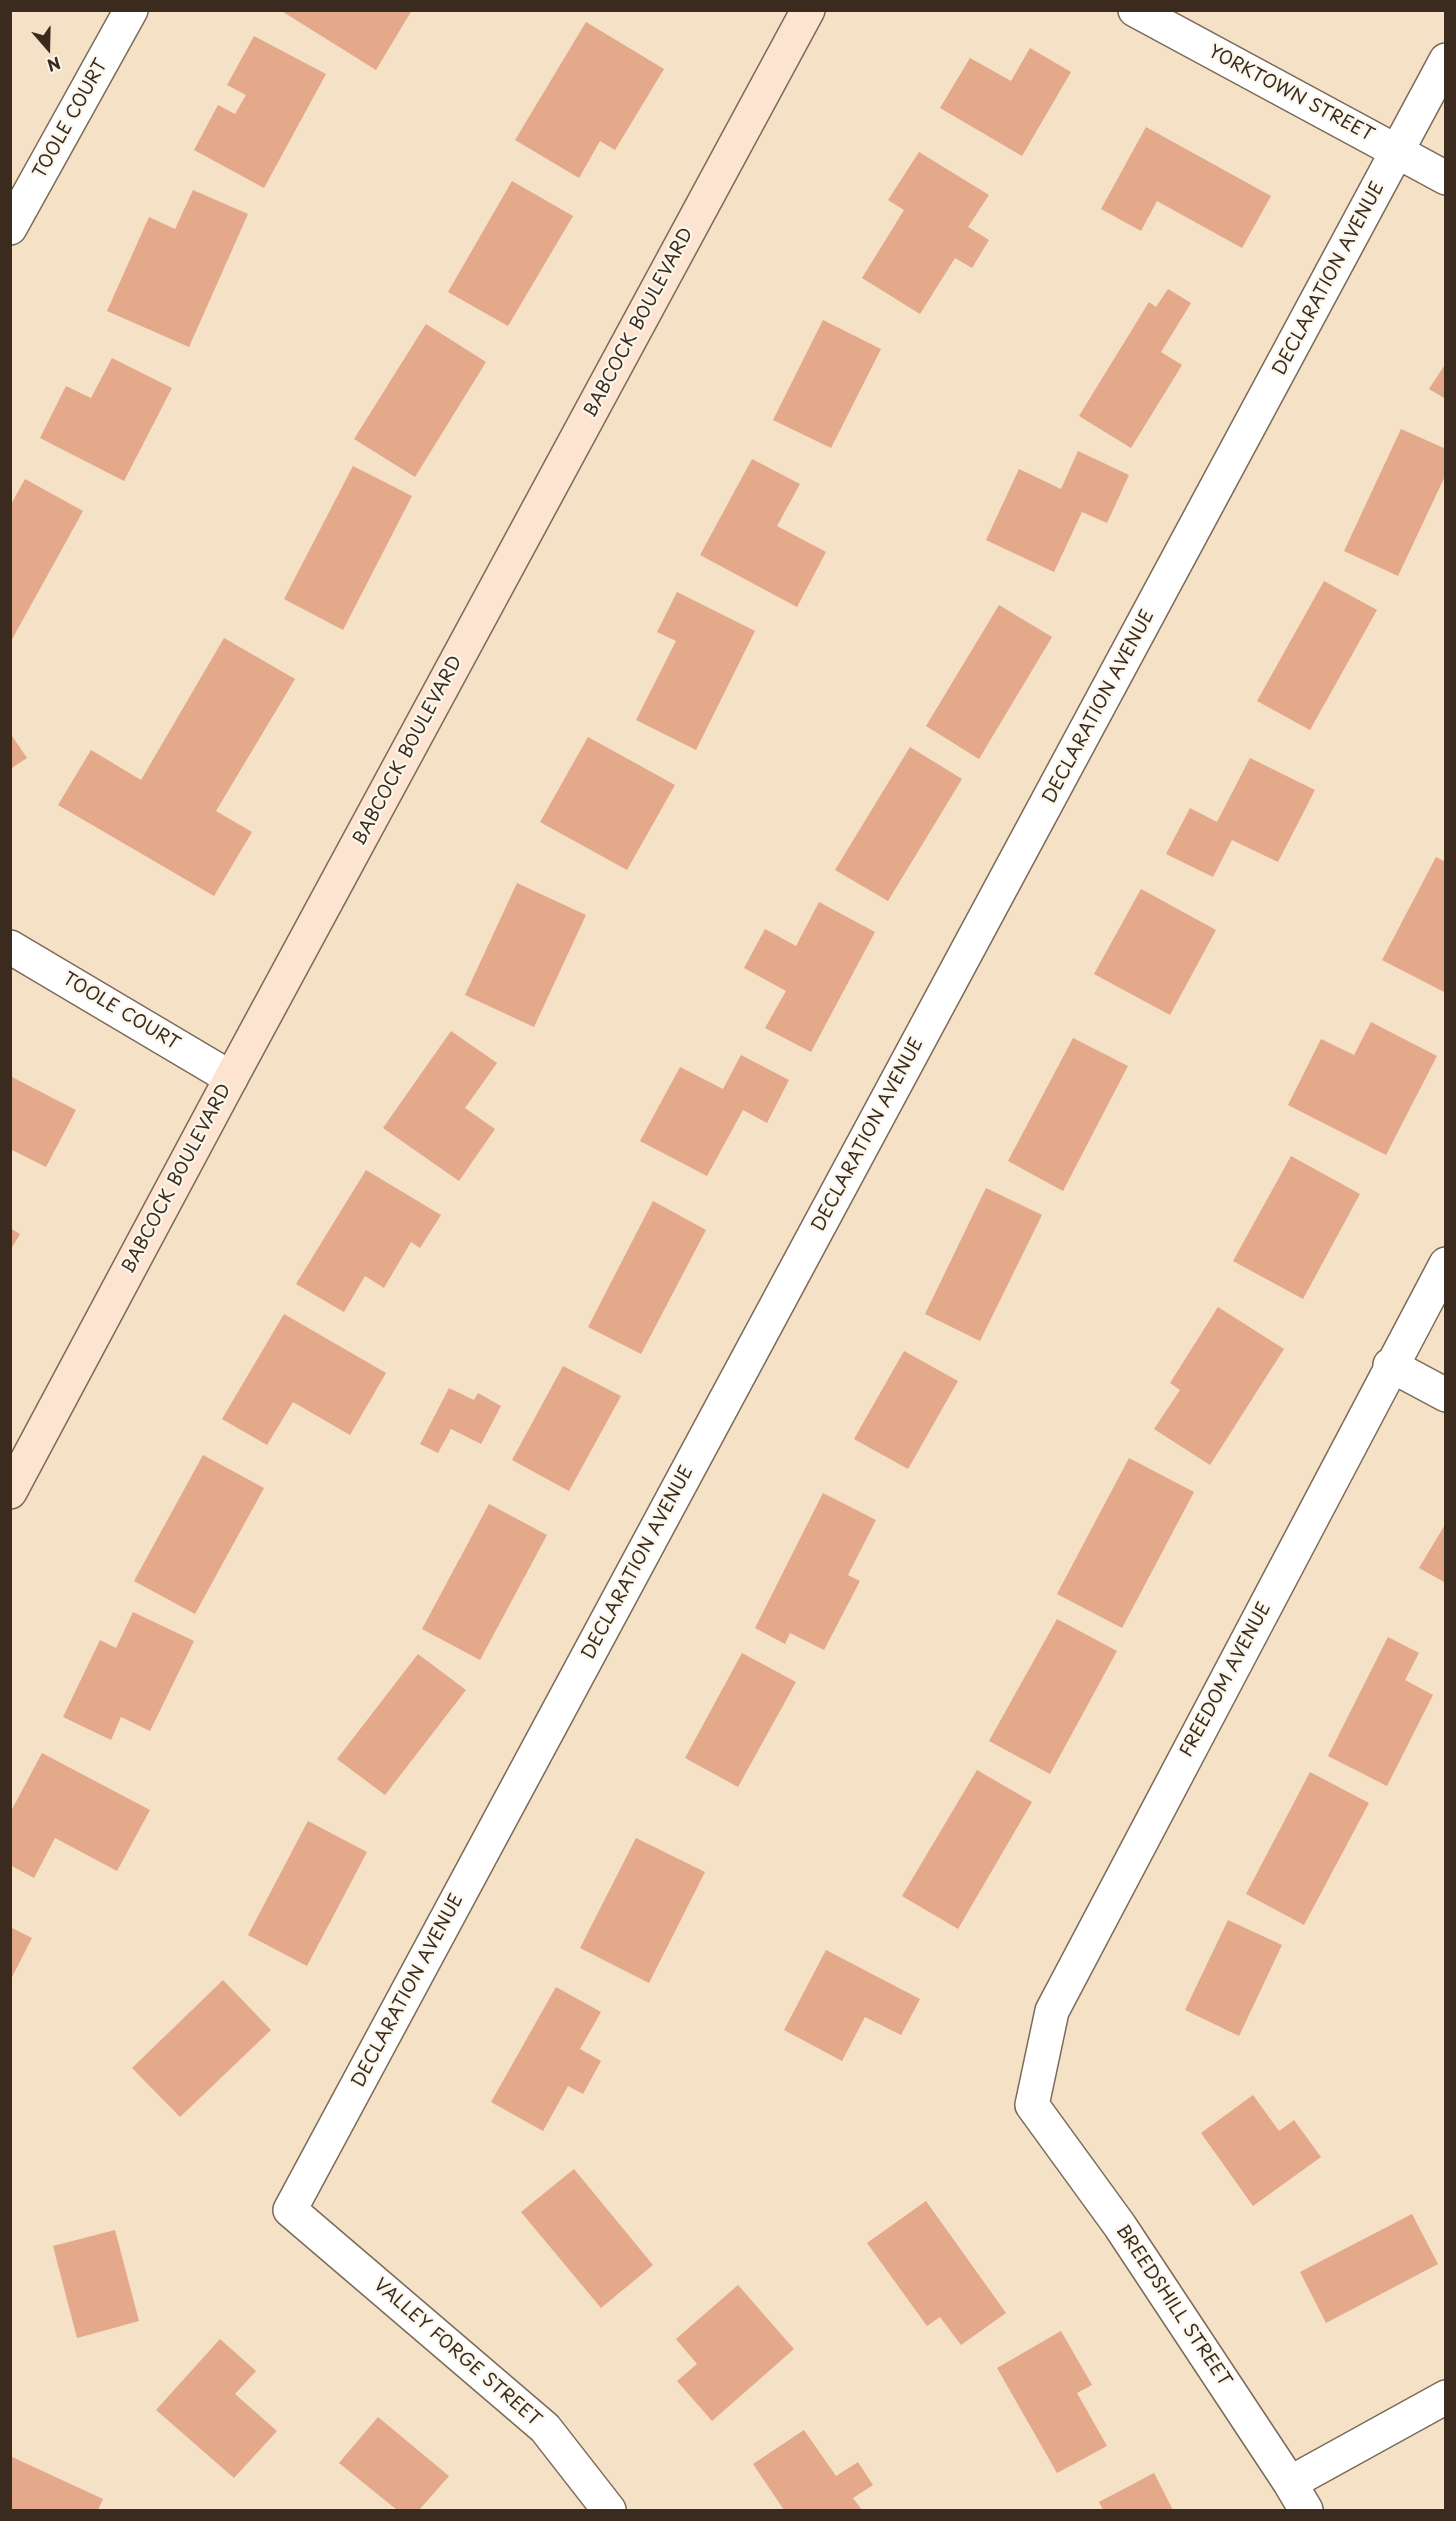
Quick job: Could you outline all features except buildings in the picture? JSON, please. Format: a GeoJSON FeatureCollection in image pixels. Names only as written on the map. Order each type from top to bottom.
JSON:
{"type":"FeatureCollection","features":[{"type":"Feature","properties":{"kind":"street","name":"TOOLE COURT"},"geometry":{"type":"LineString","coordinates":[[10,228],[131,10]]}},
{"type":"Feature","properties":{"kind":"street","name":"BABCOCK BOULEVARD"},"geometry":{"type":"LineString","coordinates":[[10,1492],[807,10]]}},
{"type":"Feature","properties":{"kind":"street","name":"YORKTOWN STREET"},"geometry":{"type":"LineString","coordinates":[[1135,10],[1446,178]]}},
{"type":"Feature","properties":{"kind":"street","name":"DECLARATION AVENUE"},"geometry":{"type":"LineString","coordinates":[[290,2210],[1446,60]]}},
{"type":"Feature","properties":{"kind":"street","name":"TOOLE COURT"},"geometry":{"type":"LineString","coordinates":[[10,947],[231,1078]]}},
{"type":"Feature","properties":{"kind":"street","name":"FREEDOM AVENUE"},"geometry":{"type":"LineString","coordinates":[[1032,2105],[1052,2011],[1390,1365],[1446,1264]]}},
{"type":"Feature","properties":{"kind":"street"},"geometry":{"type":"LineString","coordinates":[[1390,1365],[1446,1395]]}},
{"type":"Feature","properties":{"kind":"street","name":"BREEDSHILL STREET"},"geometry":{"type":"LineString","coordinates":[[1032,2105],[1120,2226],[1298,2497]]}},
{"type":"Feature","properties":{"kind":"street","name":"VALLEY FORGE STREET"},"geometry":{"type":"LineString","coordinates":[[290,2210],[545,2428],[609,2511]]}},
{"type":"Feature","properties":{"kind":"street"},"geometry":{"type":"LineString","coordinates":[[1298,2497],[1446,2397]]}}]}
